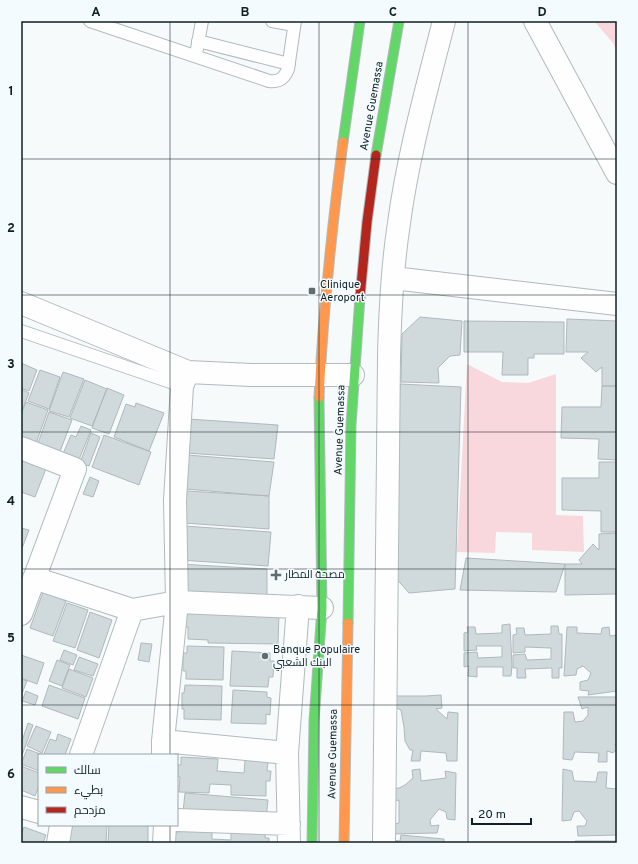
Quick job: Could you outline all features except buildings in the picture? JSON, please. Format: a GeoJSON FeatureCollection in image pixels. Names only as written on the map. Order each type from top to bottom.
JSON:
{"type":"FeatureCollection","features":[{"type":"Feature","properties":{"kind":"main road","name":"Avenue Guemassa"},"geometry":{"type":"LineString","coordinates":[[312,843],[314,721],[322,608],[319,402],[320,375],[331,240],[360,21]]}},
{"type":"Feature","properties":{"kind":"main road","name":"Avenue Guemassa"},"geometry":{"type":"LineString","coordinates":[[344,843],[353,375],[362,267],[372,188],[399,21]]}},
{"type":"Feature","properties":{"kind":"street"},"geometry":{"type":"LineString","coordinates":[[384,843],[389,357],[392,278],[399,223],[411,152],[444,21]]}},
{"type":"Feature","properties":{"kind":"street"},"geometry":{"type":"LineString","coordinates":[[535,21],[617,173]]}},
{"type":"Feature","properties":{"kind":"street"},"geometry":{"type":"LineString","coordinates":[[392,278],[617,304]]}},
{"type":"Feature","properties":{"kind":"street"},"geometry":{"type":"LineString","coordinates":[[21,303],[185,379],[251,375],[353,375]]}},
{"type":"Feature","properties":{"kind":"street"},"geometry":{"type":"LineString","coordinates":[[185,379],[175,500],[178,602],[163,748],[288,753]]}},
{"type":"Feature","properties":{"kind":"street"},"geometry":{"type":"LineString","coordinates":[[21,448],[75,469],[21,614]]}},
{"type":"Feature","properties":{"kind":"street"},"geometry":{"type":"LineString","coordinates":[[34,578],[132,610],[178,602],[322,608]]}},
{"type":"Feature","properties":{"kind":"street"},"geometry":{"type":"LineString","coordinates":[[178,820],[289,833],[288,753],[298,606]]}},
{"type":"Feature","properties":{"kind":"street"},"geometry":{"type":"LineString","coordinates":[[81,754],[132,610]]}},
{"type":"Feature","properties":{"kind":"street"},"geometry":{"type":"LineString","coordinates":[[21,807],[38,812]]}},
{"type":"Feature","properties":{"kind":"street"},"geometry":{"type":"LineString","coordinates":[[58,843],[61,826]]}},
{"type":"Feature","properties":{"kind":"street"},"geometry":{"type":"LineString","coordinates":[[164,843],[165,826]]}},
{"type":"Feature","properties":{"kind":"lane"},"geometry":{"type":"LineString","coordinates":[[90,21],[275,82],[281,80],[286,75],[289,64],[294,23],[272,21]]}},
{"type":"Feature","properties":{"kind":"lane"},"geometry":{"type":"LineString","coordinates":[[196,56],[202,21]]}},
{"type":"Feature","properties":{"kind":"lane"},"geometry":{"type":"LineString","coordinates":[[198,41],[289,64]]}},
{"type":"Feature","properties":{"kind":"lane"},"geometry":{"type":"LineString","coordinates":[[21,331],[185,379]]}},
{"type":"Feature","properties":{"kind":"shaded area"},"geometry":{"type":"Polygon","coordinates":[[[594,21],[617,21],[617,51],[613,43],[594,21]]]}},
{"type":"Feature","properties":{"kind":"shaded area"},"geometry":{"type":"Polygon","coordinates":[[[467,364],[502,382],[528,383],[556,374],[556,515],[583,516],[584,552],[532,550],[532,533],[496,532],[495,553],[457,552],[467,364]]]}},
{"type":"Feature","properties":{"kind":"traffic: fast"},"geometry":{"type":"LineString","coordinates":[[343,142],[360,21]]}},
{"type":"Feature","properties":{"kind":"traffic: fast"},"geometry":{"type":"LineString","coordinates":[[376,155],[399,21]]}},
{"type":"Feature","properties":{"kind":"traffic: fast"},"geometry":{"type":"LineString","coordinates":[[348,623],[351,425],[360,297]]}},
{"type":"Feature","properties":{"kind":"traffic: fast"},"geometry":{"type":"LineString","coordinates":[[312,843],[314,721],[322,608],[319,397]]}},
{"type":"Feature","properties":{"kind":"traffic: slow"},"geometry":{"type":"LineString","coordinates":[[319,397],[328,270],[343,142]]}},
{"type":"Feature","properties":{"kind":"traffic: slow"},"geometry":{"type":"LineString","coordinates":[[344,843],[348,623]]}},
{"type":"Feature","properties":{"kind":"traffic: jam"},"geometry":{"type":"LineString","coordinates":[[360,297],[367,222],[376,155]]}},
{"type":"Feature","properties":{"kind":"place","name":"Clinique Aeroport"},"geometry":{"type":"Point","coordinates":[312,291]}},
{"type":"Feature","properties":{"kind":"place","name":"مصحة المطار"},"geometry":{"type":"Point","coordinates":[276,575]}},
{"type":"Feature","properties":{"kind":"place","name":"Banque Populaire البنك الشعبي"},"geometry":{"type":"Point","coordinates":[265,656]}}]}
